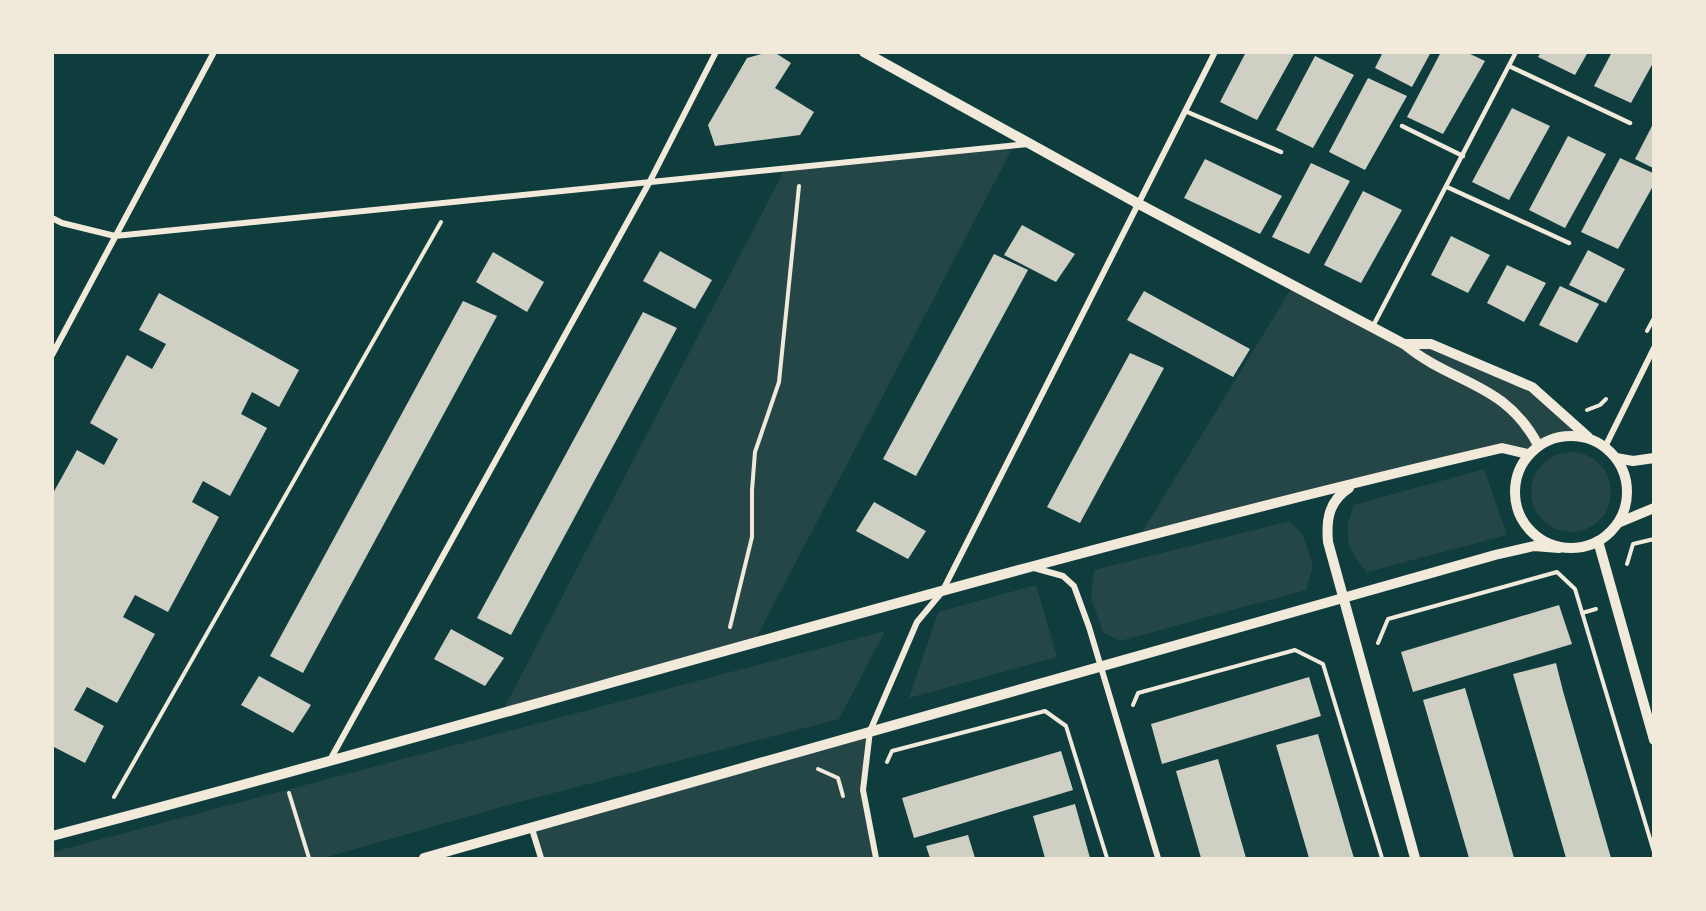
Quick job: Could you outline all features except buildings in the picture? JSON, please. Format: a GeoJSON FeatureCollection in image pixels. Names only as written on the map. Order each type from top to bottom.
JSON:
{"type":"FeatureCollection","features":[{"type":"Feature","properties":{"kind":"street"},"geometry":{"type":"LineString","coordinates":[[52,355],[214,52]]}},
{"type":"Feature","properties":{"kind":"street"},"geometry":{"type":"LineString","coordinates":[[328,764],[649,183],[716,52]]}},
{"type":"Feature","properties":{"kind":"street"},"geometry":{"type":"LineString","coordinates":[[864,52],[1137,203],[1404,344],[1423,360],[1466,380],[1505,402],[1527,425],[1538,446]]}},
{"type":"Feature","properties":{"kind":"street"},"geometry":{"type":"LineString","coordinates":[[876,858],[863,789],[870,731],[917,622],[942,592],[1215,52]]}},
{"type":"Feature","properties":{"kind":"street"},"geometry":{"type":"LineString","coordinates":[[52,218],[115,237],[1028,144]]}},
{"type":"Feature","properties":{"kind":"street"},"geometry":{"type":"LineString","coordinates":[[1404,344],[1431,344],[1533,387],[1588,437],[1605,447],[1616,458],[1624,473],[1627,489],[1626,504],[1618,524]]}},
{"type":"Feature","properties":{"kind":"street"},"geometry":{"type":"LineString","coordinates":[[1605,447],[1653,348]]}},
{"type":"Feature","properties":{"kind":"street"},"geometry":{"type":"LineString","coordinates":[[1559,548],[1545,542],[1529,530],[1519,515],[1514,495],[1515,481],[1520,466],[1528,454],[1538,446],[1552,438],[1572,435],[1588,437]]}},
{"type":"Feature","properties":{"kind":"street"},"geometry":{"type":"LineString","coordinates":[[52,836],[328,764],[942,592],[1354,484],[1502,448],[1528,454]]}},
{"type":"Feature","properties":{"kind":"street"},"geometry":{"type":"LineString","coordinates":[[1616,458],[1633,460],[1653,458]]}},
{"type":"Feature","properties":{"kind":"street"},"geometry":{"type":"LineString","coordinates":[[1354,484],[1337,496],[1326,522],[1328,542],[1415,858]]}},
{"type":"Feature","properties":{"kind":"street"},"geometry":{"type":"LineString","coordinates":[[424,858],[1495,555],[1534,546],[1585,547],[1598,542],[1618,524],[1653,508]]}},
{"type":"Feature","properties":{"kind":"street"},"geometry":{"type":"LineString","coordinates":[[1598,542],[1653,740]]}},
{"type":"Feature","properties":{"kind":"street"},"geometry":{"type":"LineString","coordinates":[[1033,568],[1062,576],[1074,586],[1101,667],[1158,858]]}},
{"type":"Feature","properties":{"kind":"street"},"geometry":{"type":"LineString","coordinates":[[531,829],[541,858]]}},
{"type":"Feature","properties":{"kind":"lane"},"geometry":{"type":"LineString","coordinates":[[1372,327],[1516,52]]}},
{"type":"Feature","properties":{"kind":"lane"},"geometry":{"type":"LineString","coordinates":[[1509,66],[1630,123]]}},
{"type":"Feature","properties":{"kind":"lane"},"geometry":{"type":"LineString","coordinates":[[1185,111],[1281,152]]}},
{"type":"Feature","properties":{"kind":"lane"},"geometry":{"type":"LineString","coordinates":[[1402,126],[1463,156]]}},
{"type":"Feature","properties":{"kind":"lane"},"geometry":{"type":"LineString","coordinates":[[1447,187],[1569,243]]}},
{"type":"Feature","properties":{"kind":"path"},"geometry":{"type":"LineString","coordinates":[[722,653],[752,537],[755,452],[779,382],[800,168]]}},
{"type":"Feature","properties":{"kind":"path"},"geometry":{"type":"LineString","coordinates":[[99,824],[452,203]]}},
{"type":"Feature","properties":{"kind":"path"},"geometry":{"type":"LineString","coordinates":[[1642,339],[1653,318]]}},
{"type":"Feature","properties":{"kind":"path"},"geometry":{"type":"LineString","coordinates":[[1580,413],[1600,405],[1607,397]]}},
{"type":"Feature","properties":{"kind":"path"},"geometry":{"type":"LineString","coordinates":[[1388,619],[1557,572],[1575,589],[1653,852]]}},
{"type":"Feature","properties":{"kind":"path"},"geometry":{"type":"LineString","coordinates":[[1138,693],[1295,650],[1323,664],[1382,858]]}},
{"type":"Feature","properties":{"kind":"path"},"geometry":{"type":"LineString","coordinates":[[882,771],[892,751],[1045,711],[1066,726],[1107,858]]}},
{"type":"Feature","properties":{"kind":"path"},"geometry":{"type":"LineString","coordinates":[[812,767],[838,778],[844,801]]}},
{"type":"Feature","properties":{"kind":"path"},"geometry":{"type":"LineString","coordinates":[[284,775],[309,858]]}},
{"type":"Feature","properties":{"kind":"shaded area"},"geometry":{"type":"Polygon","coordinates":[[[1014,145],[753,644],[500,716],[785,169],[1014,145]]]}},
{"type":"Feature","properties":{"kind":"shaded area"},"geometry":{"type":"Polygon","coordinates":[[[1293,286],[1403,344],[1431,344],[1532,387],[1588,437],[1556,438],[1528,454],[1501,448],[1137,540],[1293,286]]]}},
{"type":"Feature","properties":{"kind":"shaded area"},"geometry":{"type":"Polygon","coordinates":[[[1571,452],[1586,455],[1599,464],[1608,477],[1611,492],[1608,507],[1599,520],[1586,529],[1571,532],[1556,529],[1543,520],[1534,507],[1531,492],[1534,477],[1543,464],[1556,455],[1571,452]]]}},
{"type":"Feature","properties":{"kind":"shaded area"},"geometry":{"type":"Polygon","coordinates":[[[1484,469],[1507,535],[1367,572],[1360,564],[1351,549],[1348,533],[1348,524],[1354,505],[1484,469]]]}},
{"type":"Feature","properties":{"kind":"shaded area"},"geometry":{"type":"Polygon","coordinates":[[[1290,521],[1303,535],[1313,566],[1306,590],[1120,641],[1103,632],[1091,598],[1094,570],[1290,521]]]}},
{"type":"Feature","properties":{"kind":"shaded area"},"geometry":{"type":"Polygon","coordinates":[[[1036,585],[1057,657],[909,698],[938,612],[1036,585]]]}},
{"type":"Feature","properties":{"kind":"shaded area"},"geometry":{"type":"Polygon","coordinates":[[[885,631],[839,719],[519,802],[324,858],[53,858],[53,852],[885,631]]]}},
{"type":"Feature","properties":{"kind":"shaded area"},"geometry":{"type":"Polygon","coordinates":[[[870,731],[863,790],[876,858],[541,858],[532,829],[870,731]]]}}]}
